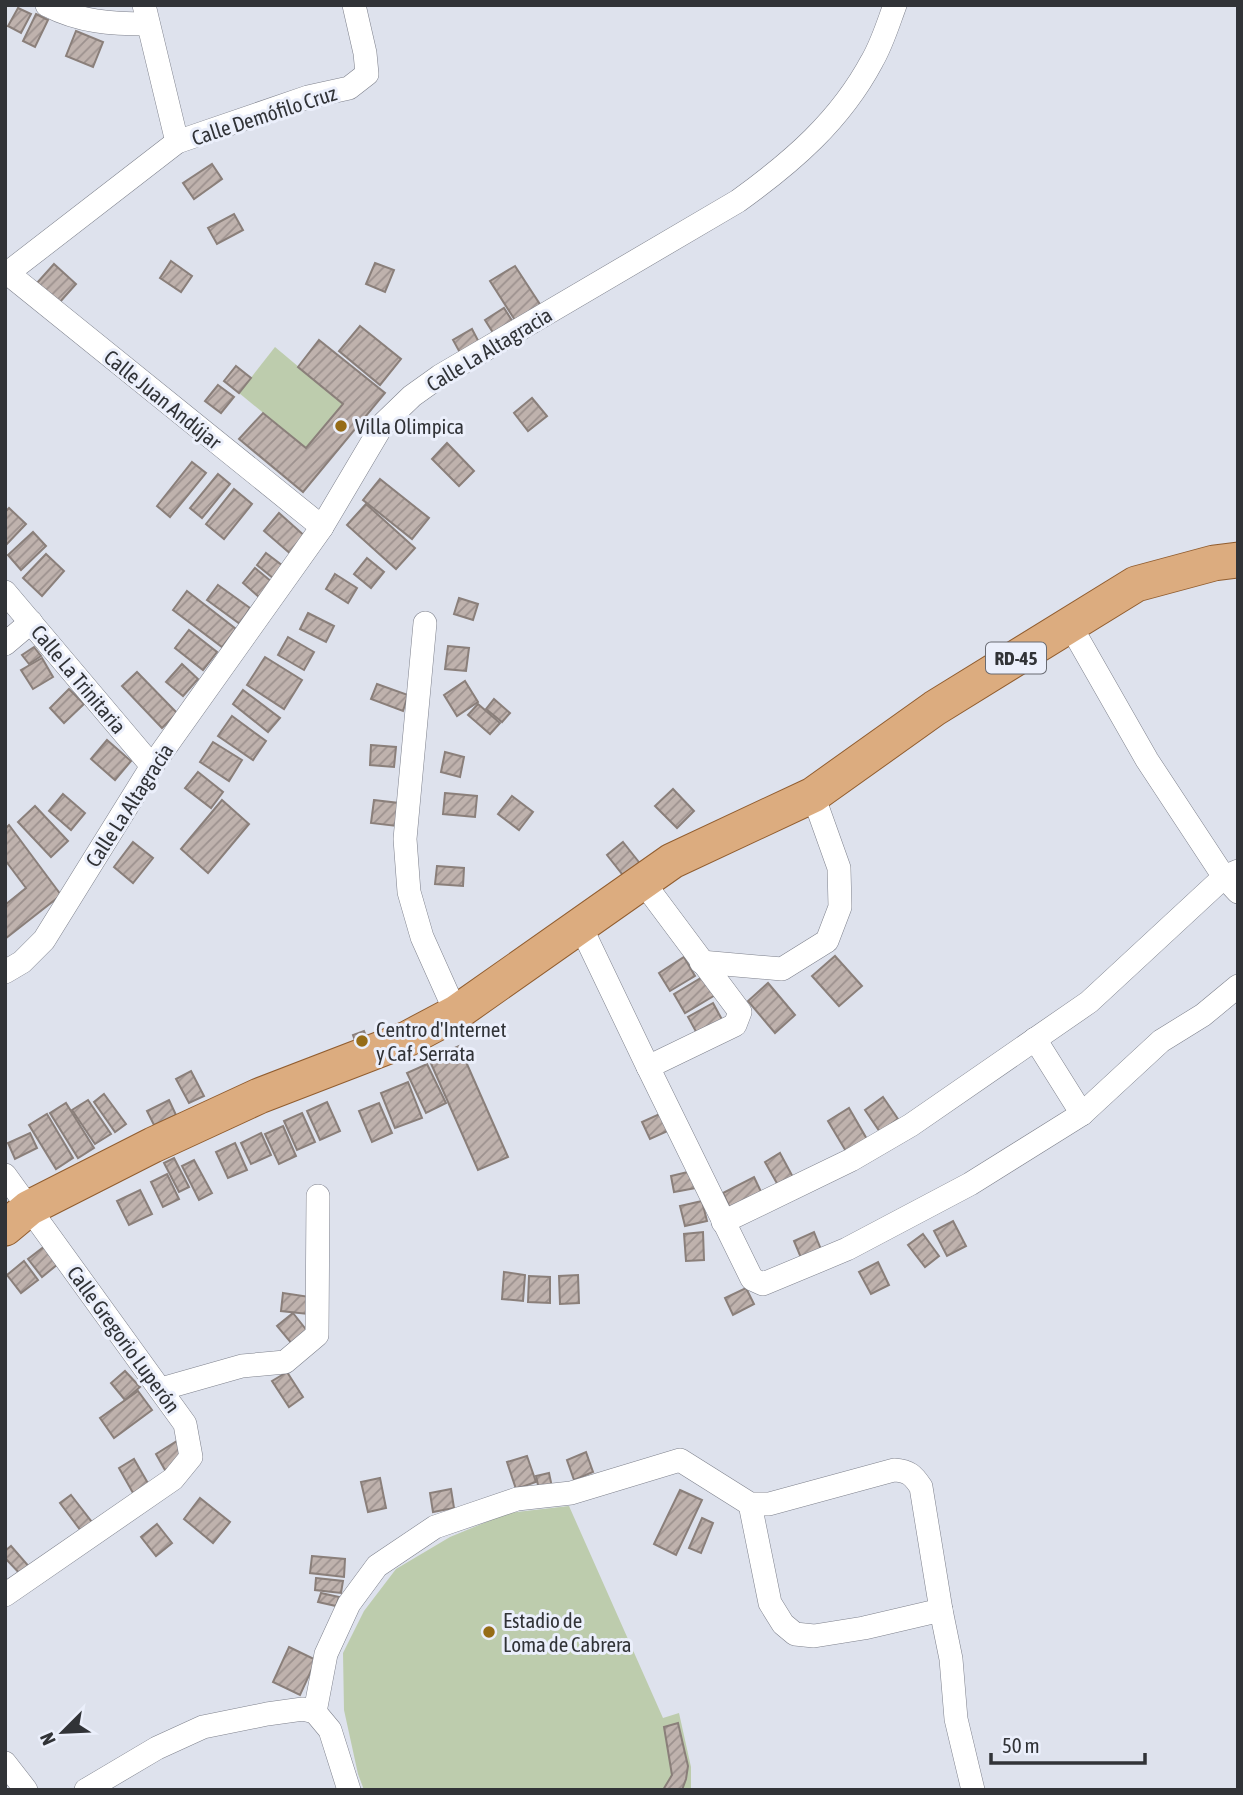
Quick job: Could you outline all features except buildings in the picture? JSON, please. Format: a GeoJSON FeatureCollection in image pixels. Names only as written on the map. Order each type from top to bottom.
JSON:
{"type":"FeatureCollection","features":[{"type":"Feature","properties":{"kind":"main road","name":"RD-45"},"geometry":{"type":"LineString","coordinates":[[17,1218],[153,1145],[259,1096],[407,1040],[456,1013],[672,861],[813,795],[935,708],[1136,584],[1214,563],[1238,560]]}},
{"type":"Feature","properties":{"kind":"street"},"geometry":{"type":"LineString","coordinates":[[47,5],[81,20],[112,24],[146,15],[177,142]]}},
{"type":"Feature","properties":{"kind":"street","name":"Calle Demófilo Cruz"},"geometry":{"type":"LineString","coordinates":[[6,273],[177,142],[308,97],[349,88],[367,74],[354,5]]}},
{"type":"Feature","properties":{"kind":"street","name":"Calle La Altagracia"},"geometry":{"type":"LineString","coordinates":[[5,972],[22,962],[44,940],[152,766],[322,527],[383,424],[412,396],[440,376],[738,201],[774,175],[815,140],[844,107],[873,59],[895,5]]}},
{"type":"Feature","properties":{"kind":"street","name":"Calle Juan Andújar"},"geometry":{"type":"LineString","coordinates":[[6,273],[322,527]]}},
{"type":"Feature","properties":{"kind":"street","name":"Calle La Trinitaria"},"geometry":{"type":"LineString","coordinates":[[5,592],[152,766]]}},
{"type":"Feature","properties":{"kind":"street"},"geometry":{"type":"LineString","coordinates":[[5,644],[31,622]]}},
{"type":"Feature","properties":{"kind":"street"},"geometry":{"type":"LineString","coordinates":[[425,623],[404,839],[409,892],[422,937],[456,1013]]}},
{"type":"Feature","properties":{"kind":"street"},"geometry":{"type":"LineString","coordinates":[[723,1222],[851,1160],[911,1125],[1089,1002],[1233,880],[1147,760],[1070,625]]}},
{"type":"Feature","properties":{"kind":"street"},"geometry":{"type":"LineString","coordinates":[[701,962],[782,970],[827,941],[840,908],[839,868],[813,795]]}},
{"type":"Feature","properties":{"kind":"street"},"geometry":{"type":"LineString","coordinates":[[643,881],[740,1012],[735,1025],[648,1067]]}},
{"type":"Feature","properties":{"kind":"street"},"geometry":{"type":"LineString","coordinates":[[580,925],[752,1279],[763,1284],[847,1249],[957,1190],[1082,1114],[1161,1041],[1203,1014],[1238,986]]}},
{"type":"Feature","properties":{"kind":"street"},"geometry":{"type":"LineString","coordinates":[[1035,1039],[1082,1114]]}},
{"type":"Feature","properties":{"kind":"street","name":"Calle Gregorio Luperón"},"geometry":{"type":"LineString","coordinates":[[5,1175],[17,1218],[161,1389],[185,1424],[191,1457],[173,1479],[5,1595]]}},
{"type":"Feature","properties":{"kind":"street"},"geometry":{"type":"LineString","coordinates":[[161,1389],[242,1366],[285,1362],[317,1335],[318,1196]]}},
{"type":"Feature","properties":{"kind":"street"},"geometry":{"type":"LineString","coordinates":[[314,1712],[326,1654],[349,1604],[377,1566],[435,1527],[517,1499],[571,1493],[680,1460],[750,1504],[769,1504],[894,1470],[913,1475],[921,1487],[940,1610],[951,1659],[956,1719],[974,1790]]}},
{"type":"Feature","properties":{"kind":"street"},"geometry":{"type":"LineString","coordinates":[[750,1504],[770,1603],[783,1624],[795,1634],[814,1636],[864,1628],[940,1610]]}},
{"type":"Feature","properties":{"kind":"street"},"geometry":{"type":"LineString","coordinates":[[86,1790],[158,1748],[203,1727],[303,1709],[314,1712],[330,1730],[349,1790]]}},
{"type":"Feature","properties":{"kind":"street"},"geometry":{"type":"LineString","coordinates":[[5,1763],[26,1790]]}},
{"type":"Feature","properties":{"kind":"green space"},"geometry":{"type":"Polygon","coordinates":[[[275,347],[343,404],[306,448],[239,393],[275,347]]]}},
{"type":"Feature","properties":{"kind":"green space","name":"Estadio de Loma de Cabrera"},"geometry":{"type":"Polygon","coordinates":[[[569,1506],[663,1718],[679,1713],[691,1767],[691,1790],[364,1790],[344,1710],[343,1653],[364,1611],[396,1569],[450,1537],[508,1513],[569,1506]]]}},
{"type":"Feature","properties":{"kind":"place","name":"Villa Olimpica"},"geometry":{"type":"Point","coordinates":[341,426]}},
{"type":"Feature","properties":{"kind":"place","name":"Centro d'Internet y Caf. Serrata"},"geometry":{"type":"Point","coordinates":[362,1041]}},
{"type":"Feature","properties":{"kind":"place","name":"Estadio de Loma de Cabrera"},"geometry":{"type":"Point","coordinates":[489,1632]}}]}
